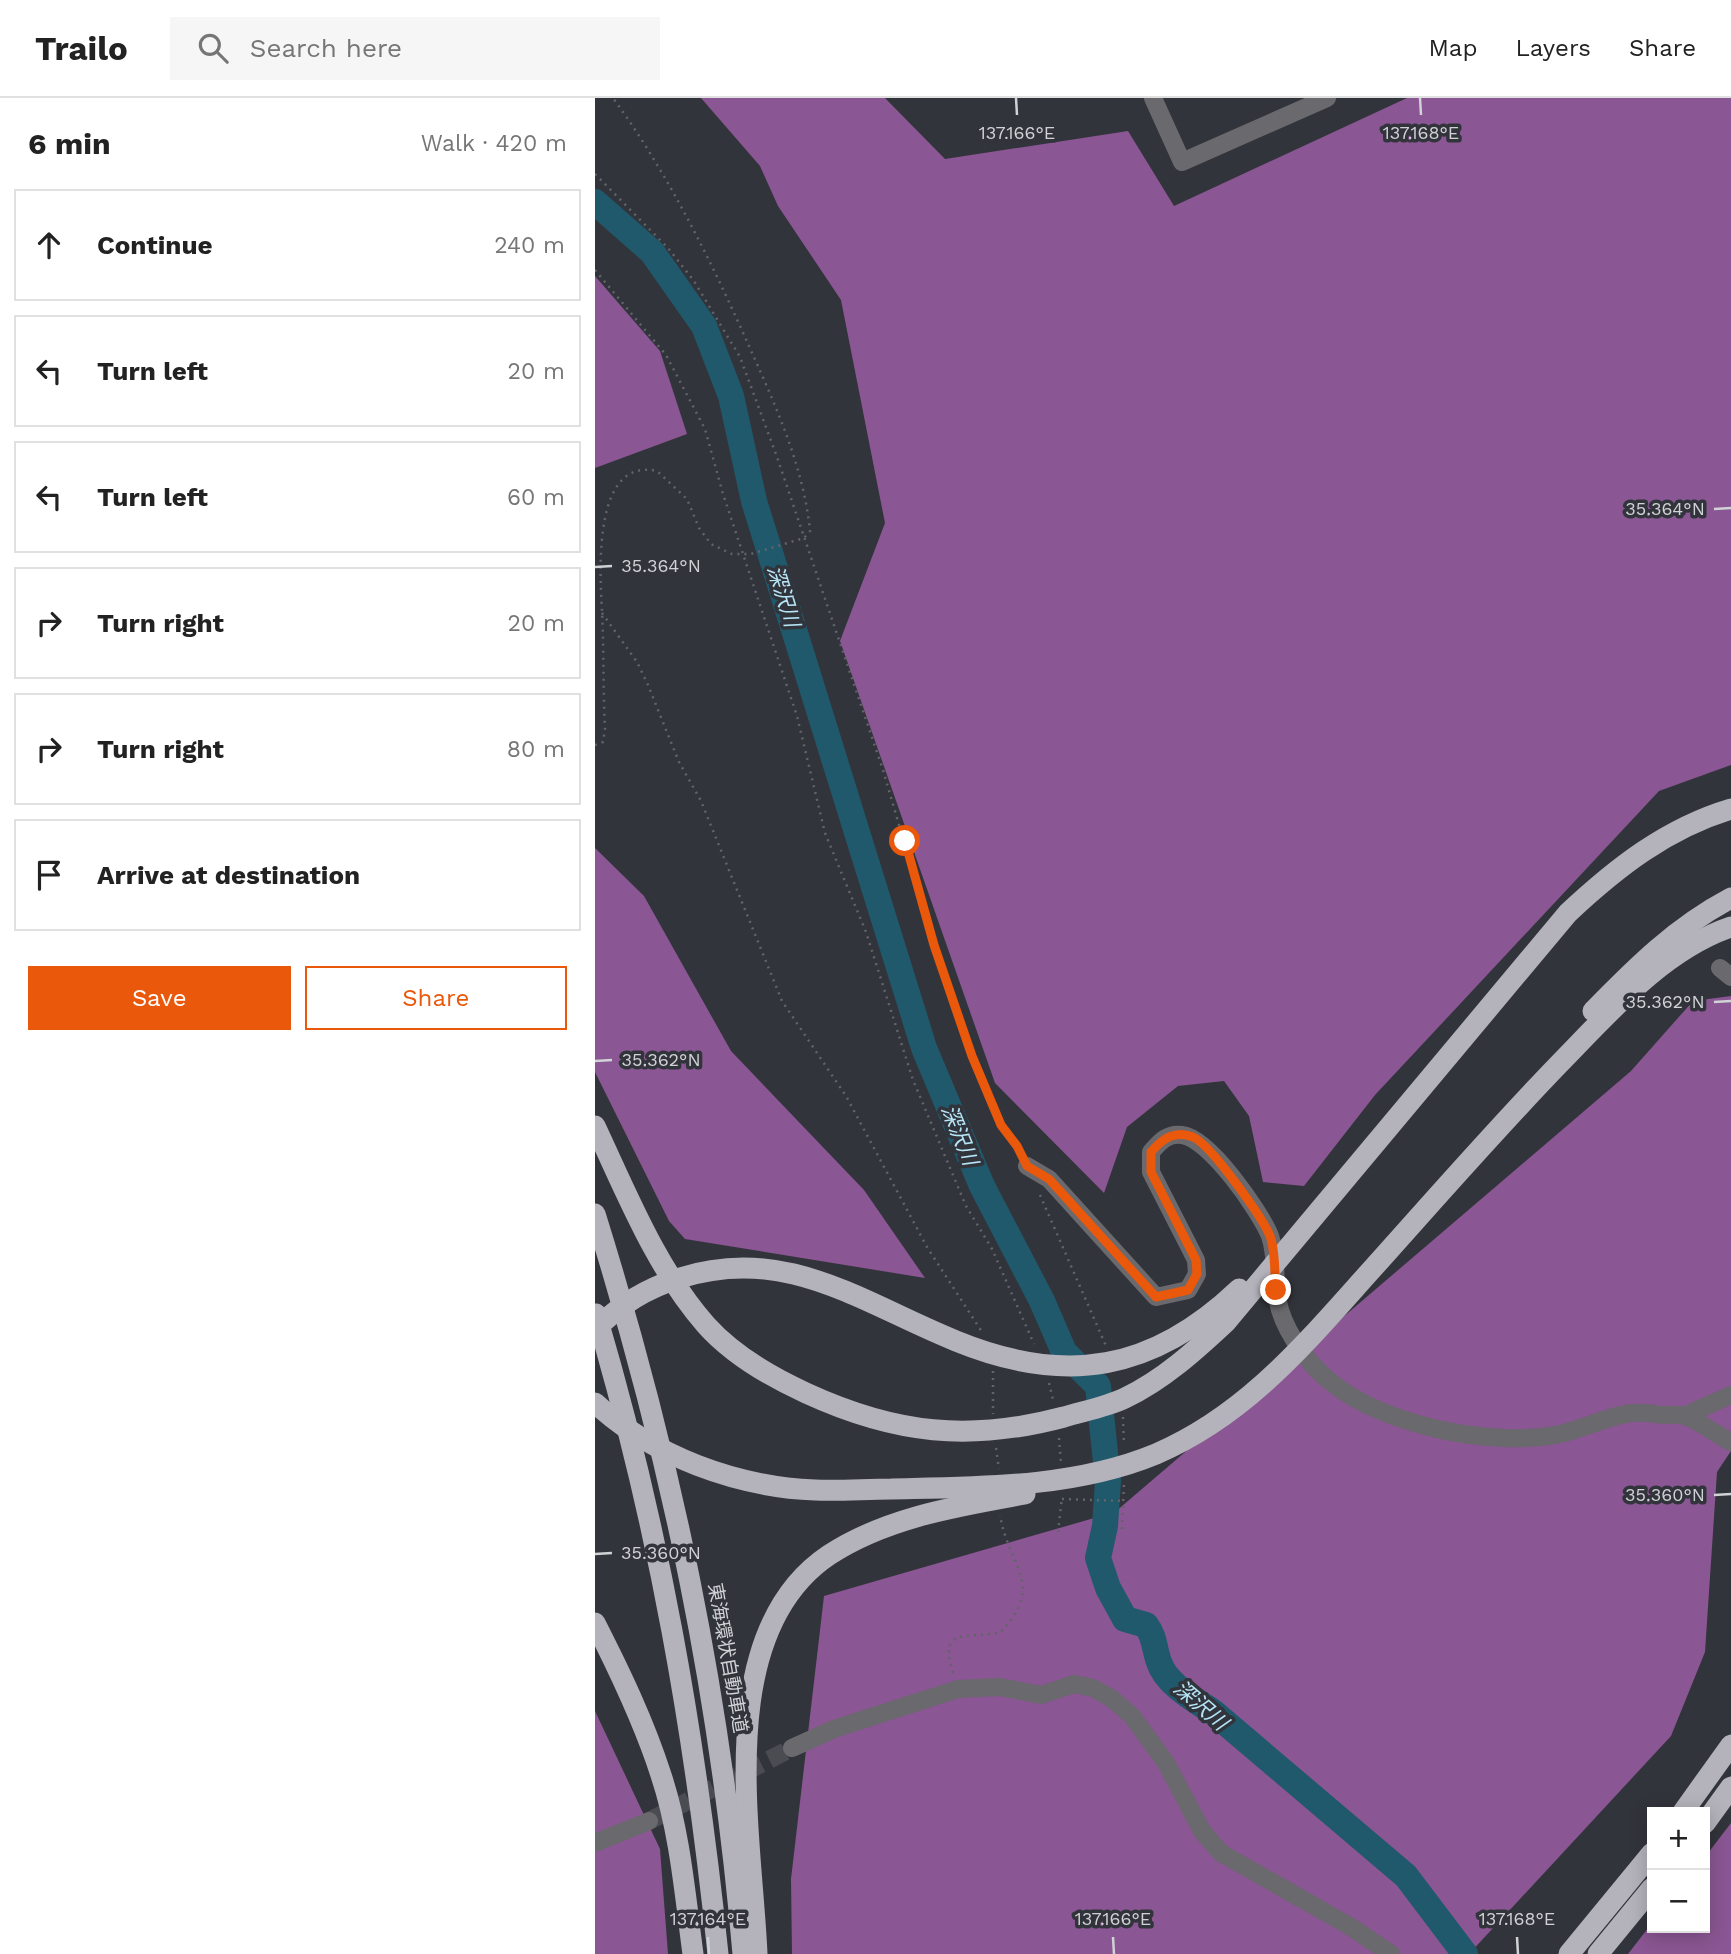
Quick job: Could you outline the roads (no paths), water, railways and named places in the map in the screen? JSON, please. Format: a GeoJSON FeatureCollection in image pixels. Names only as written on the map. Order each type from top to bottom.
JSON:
{"type":"FeatureCollection","features":[{"type":"Feature","properties":{"kind":"highway"},"geometry":{"type":"LineString","coordinates":[[595,1126],[646,1234],[708,1326],[763,1371],[790,1386],[876,1421],[913,1429],[963,1433],[1024,1428],[1125,1398],[1190,1355],[1226,1322],[1298,1232],[1568,913],[1613,870],[1671,833],[1731,809]]}},
{"type":"Feature","properties":{"kind":"highway"},"geometry":{"type":"LineString","coordinates":[[1429,1206],[1575,1030],[1631,972],[1664,940],[1700,914],[1731,898]]}},
{"type":"Feature","properties":{"kind":"highway"},"geometry":{"type":"LineString","coordinates":[[757,1954],[746,1741],[749,1699],[759,1653],[776,1616],[801,1582],[828,1556],[893,1524],[930,1513],[1078,1482],[1120,1470],[1228,1415],[1270,1381],[1527,1097],[1641,985],[1681,952],[1731,927]]}},
{"type":"Feature","properties":{"kind":"highway","name":"東海環状自動車道"},"geometry":{"type":"LineString","coordinates":[[595,1215],[643,1378],[679,1523],[716,1713],[743,1954]]}},
{"type":"Feature","properties":{"kind":"highway"},"geometry":{"type":"LineString","coordinates":[[595,1330],[611,1314],[661,1283],[694,1273],[730,1268],[763,1268],[795,1273],[861,1297],[989,1353],[1042,1364],[1106,1363],[1141,1354],[1175,1339],[1204,1321],[1298,1232]]}},
{"type":"Feature","properties":{"kind":"highway"},"geometry":{"type":"LineString","coordinates":[[595,1309],[648,1504],[682,1675],[701,1798],[718,1954]]}},
{"type":"Feature","properties":{"kind":"highway"},"geometry":{"type":"LineString","coordinates":[[595,1403],[640,1436],[697,1465],[728,1476],[814,1490],[1029,1483],[1120,1470]]}},
{"type":"Feature","properties":{"kind":"highway"},"geometry":{"type":"LineString","coordinates":[[595,1623],[629,1689],[662,1776],[682,1867],[694,1954]]}},
{"type":"Feature","properties":{"kind":"highway"},"geometry":{"type":"LineString","coordinates":[[1708,1778],[1731,1732]]}},
{"type":"Feature","properties":{"kind":"highway"},"geometry":{"type":"LineString","coordinates":[[1687,1807],[1731,1745]]}},
{"type":"Feature","properties":{"kind":"highway"},"geometry":{"type":"LineString","coordinates":[[1710,1816],[1730,1789]]}},
{"type":"Feature","properties":{"kind":"highway"},"geometry":{"type":"LineString","coordinates":[[1598,1954],[1642,1890],[1647,1870]]}},
{"type":"Feature","properties":{"kind":"highway"},"geometry":{"type":"LineString","coordinates":[[1569,1954],[1642,1890]]}},
{"type":"Feature","properties":{"kind":"street"},"geometry":{"type":"LineString","coordinates":[[1153,98],[1182,162],[1327,98]]}},
{"type":"Feature","properties":{"kind":"street"},"geometry":{"type":"LineString","coordinates":[[1027,1166],[1049,1179],[1156,1297],[1188,1290],[1197,1274],[1196,1260],[1151,1172],[1151,1152],[1164,1138],[1179,1134],[1196,1138],[1214,1156],[1261,1217],[1271,1239],[1280,1310],[1289,1332],[1312,1363],[1332,1383],[1355,1397],[1402,1418],[1437,1428],[1515,1439],[1560,1434],[1632,1413],[1684,1416],[1731,1442]]}},
{"type":"Feature","properties":{"kind":"street"},"geometry":{"type":"LineString","coordinates":[[1684,1416],[1731,1395]]}},
{"type":"Feature","properties":{"kind":"street"},"geometry":{"type":"LineString","coordinates":[[792,1748],[834,1729],[958,1689],[1000,1687],[1041,1695],[1073,1684],[1093,1688],[1111,1698],[1132,1716],[1166,1763],[1202,1831],[1221,1853],[1351,1927],[1391,1954]]}},
{"type":"Feature","properties":{"kind":"street"},"geometry":{"type":"LineString","coordinates":[[595,1843],[649,1821]]}},
{"type":"Feature","properties":{"kind":"waterway","name":"深沢川"},"geometry":{"type":"LineString","coordinates":[[595,202],[652,252],[704,326],[731,396],[754,501],[924,1048],[982,1186],[1042,1301],[1064,1352],[1098,1386],[1108,1481],[1105,1526],[1098,1558],[1108,1588],[1125,1619],[1146,1625],[1159,1662],[1174,1684],[1213,1712],[1406,1876],[1465,1954]]}},
{"type":"Feature","properties":{"kind":"tunnel"},"geometry":{"type":"LineString","coordinates":[[649,1821],[792,1748]]}}]}
